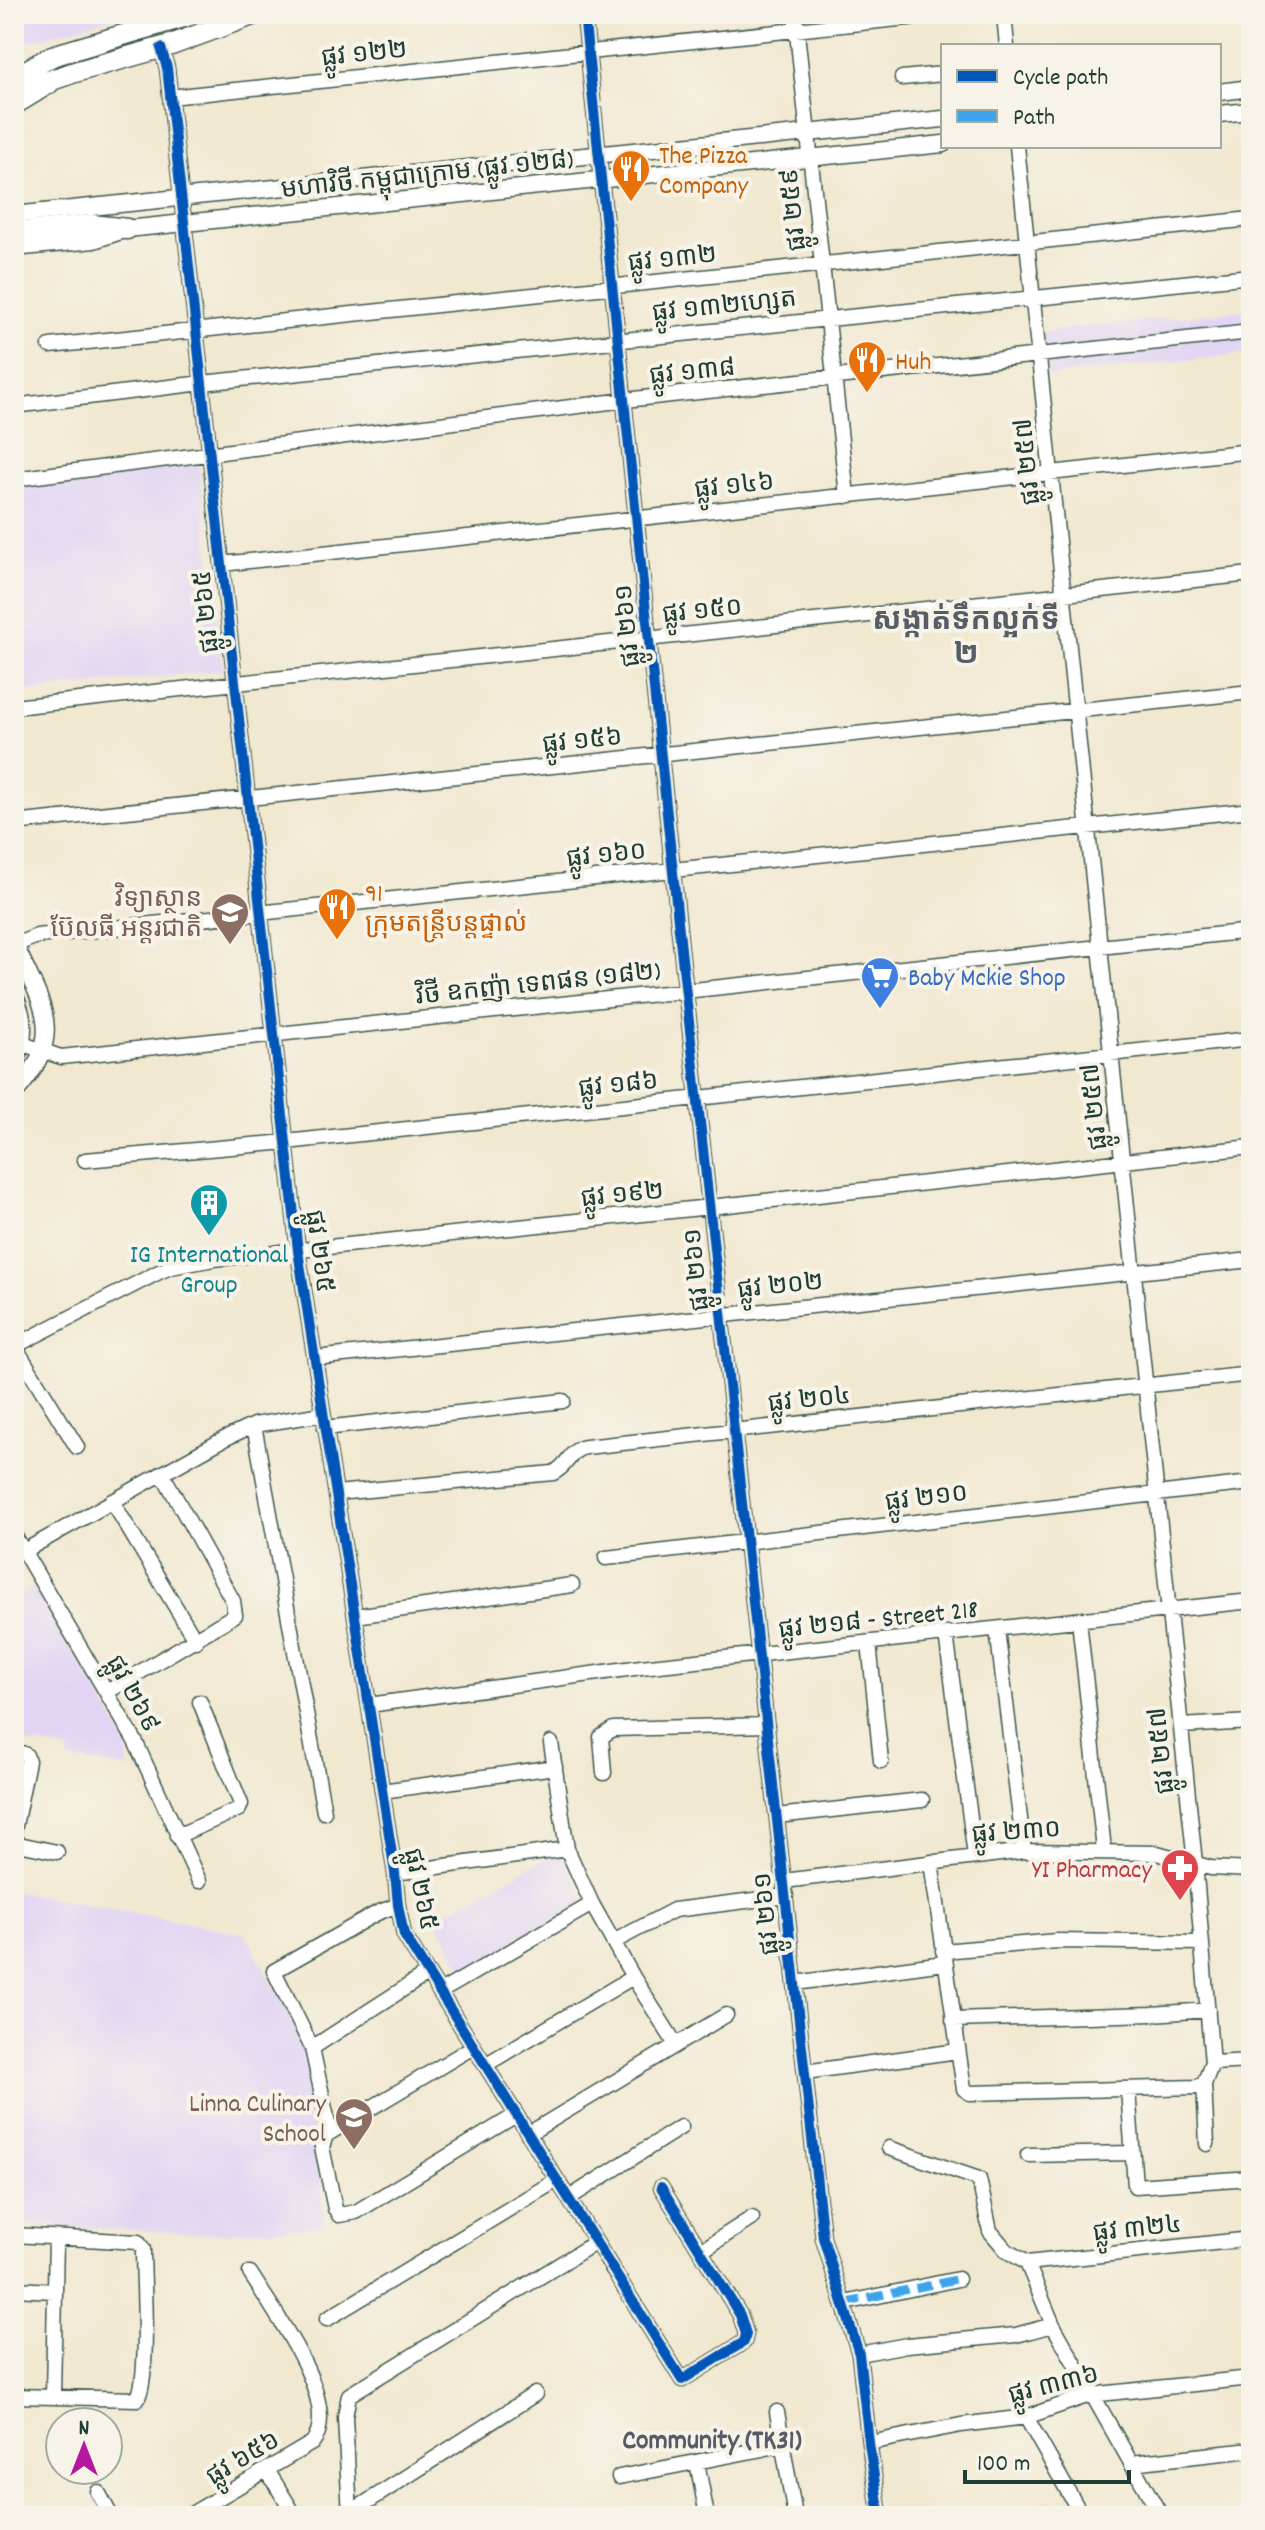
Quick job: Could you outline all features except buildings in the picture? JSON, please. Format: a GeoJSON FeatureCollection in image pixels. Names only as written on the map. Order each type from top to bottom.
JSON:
{"type":"FeatureCollection","features":[{"type":"Feature","properties":{"kind":"highway"},"geometry":{"type":"LineString","coordinates":[[14,78],[52,56],[194,14]]}},
{"type":"Feature","properties":{"kind":"highway"},"geometry":{"type":"LineString","coordinates":[[14,93],[161,48],[255,14]]}},
{"type":"Feature","properties":{"kind":"highway"},"geometry":{"type":"LineString","coordinates":[[14,233],[92,225],[127,229]]}},
{"type":"Feature","properties":{"kind":"main road"},"geometry":{"type":"LineString","coordinates":[[14,65],[52,56]]}},
{"type":"Feature","properties":{"kind":"main road"},"geometry":{"type":"LineString","coordinates":[[14,107],[28,101],[60,77]]}},
{"type":"Feature","properties":{"kind":"main road"},"geometry":{"type":"LineString","coordinates":[[1221,92],[1251,88]]}},
{"type":"Feature","properties":{"kind":"main road"},"geometry":{"type":"LineString","coordinates":[[1221,114],[1251,111]]}},
{"type":"Feature","properties":{"kind":"main road","name":"មហាវិថី កម្ពុជាក្រោម (ផ្លូវ ១២៨)"},"geometry":{"type":"LineString","coordinates":[[14,215],[941,119]]}},
{"type":"Feature","properties":{"kind":"main road","name":"មហាវិថី កម្ពុជាក្រោម (ផ្លូវ ១២៨)"},"geometry":{"type":"LineString","coordinates":[[14,248],[94,240],[127,229],[941,144]]}},
{"type":"Feature","properties":{"kind":"main road"},"geometry":{"type":"LineString","coordinates":[[14,944],[46,1020],[48,1032],[36,1067],[14,1094]]}},
{"type":"Feature","properties":{"kind":"main road"},"geometry":{"type":"LineString","coordinates":[[14,994],[24,1025],[23,1044],[14,1064]]}},
{"type":"Feature","properties":{"kind":"street","name":"ផ្លូវ ២៦១"},"geometry":{"type":"LineString","coordinates":[[584,14],[686,990],[823,2238],[859,2354],[880,2516]]}},
{"type":"Feature","properties":{"kind":"street","name":"ផ្លូវ ២៥៩"},"geometry":{"type":"LineString","coordinates":[[795,14],[847,496]]}},
{"type":"Feature","properties":{"kind":"street","name":"ផ្លូវ ១២២"},"geometry":{"type":"LineString","coordinates":[[170,97],[945,14]]}},
{"type":"Feature","properties":{"kind":"street"},"geometry":{"type":"LineString","coordinates":[[1004,14],[1007,44]]}},
{"type":"Feature","properties":{"kind":"street","name":"ផ្លូវ ២៦៥"},"geometry":{"type":"LineString","coordinates":[[161,48],[167,68],[298,1251],[404,1935],[682,2380],[744,2342],[746,2334],[740,2315],[701,2251]]}},
{"type":"Feature","properties":{"kind":"street"},"geometry":{"type":"LineString","coordinates":[[902,78],[941,74]]}},
{"type":"Feature","properties":{"kind":"street","name":"ផ្លូវ ២៥៧"},"geometry":{"type":"LineString","coordinates":[[1017,148],[1195,1863],[1212,2063]]}},
{"type":"Feature","properties":{"kind":"street","name":"ផ្លូវ ១៣២"},"geometry":{"type":"LineString","coordinates":[[50,346],[1251,219]]}},
{"type":"Feature","properties":{"kind":"street","name":"ផ្លូវ ១៣២ហ្សេត"},"geometry":{"type":"LineString","coordinates":[[14,406],[202,383],[1251,276]]}},
{"type":"Feature","properties":{"kind":"street","name":"ផ្លូវ ១៣៨"},"geometry":{"type":"LineString","coordinates":[[14,479],[625,400],[1251,332]]}},
{"type":"Feature","properties":{"kind":"street","name":"ផ្លូវ ១៤៦"},"geometry":{"type":"LineString","coordinates":[[222,564],[1251,451]]}},
{"type":"Feature","properties":{"kind":"street","name":"ផ្លូវ ១៥០"},"geometry":{"type":"LineString","coordinates":[[14,707],[1251,574]]}},
{"type":"Feature","properties":{"kind":"street","name":"ផ្លូវ ១៥៦"},"geometry":{"type":"LineString","coordinates":[[14,823],[1251,692]]}},
{"type":"Feature","properties":{"kind":"street","name":"ផ្លូវ ១៦០"},"geometry":{"type":"LineString","coordinates":[[14,944],[37,936],[1251,810]]}},
{"type":"Feature","properties":{"kind":"street","name":"វិថី ឧកញ៉ា ទេពផន (១៨២)"},"geometry":{"type":"LineString","coordinates":[[23,1044],[61,1057],[1251,931]]}},
{"type":"Feature","properties":{"kind":"street","name":"ផ្លូវ ១៨៦"},"geometry":{"type":"LineString","coordinates":[[85,1160],[286,1142],[1251,1039]]}},
{"type":"Feature","properties":{"kind":"street","name":"ផ្លូវ ១៩២"},"geometry":{"type":"LineString","coordinates":[[15,1346],[171,1267],[214,1259],[1251,1147]]}},
{"type":"Feature","properties":{"kind":"street","name":"ផ្លូវ ២០២"},"geometry":{"type":"LineString","coordinates":[[315,1358],[1251,1260]]}},
{"type":"Feature","properties":{"kind":"street"},"geometry":{"type":"LineString","coordinates":[[15,1346],[77,1447]]}},
{"type":"Feature","properties":{"kind":"street","name":"ផ្លូវ ២០៤"},"geometry":{"type":"LineString","coordinates":[[336,1493],[553,1473],[564,1468],[579,1448],[1251,1374]]}},
{"type":"Feature","properties":{"kind":"street"},"geometry":{"type":"LineString","coordinates":[[24,1551],[254,1425],[563,1401]]}},
{"type":"Feature","properties":{"kind":"street"},"geometry":{"type":"LineString","coordinates":[[254,1425],[324,1812]]}},
{"type":"Feature","properties":{"kind":"street"},"geometry":{"type":"LineString","coordinates":[[107,1692],[228,1621],[235,1611],[233,1601],[162,1473]]}},
{"type":"Feature","properties":{"kind":"street","name":"ផ្លូវ ២១០"},"geometry":{"type":"LineString","coordinates":[[606,1558],[1251,1483]]}},
{"type":"Feature","properties":{"kind":"street"},"geometry":{"type":"LineString","coordinates":[[112,1501],[196,1641]]}},
{"type":"Feature","properties":{"kind":"street","name":"ផ្លូវ ២៦៩"},"geometry":{"type":"LineString","coordinates":[[14,1535],[135,1741],[199,1881]]}},
{"type":"Feature","properties":{"kind":"street"},"geometry":{"type":"LineString","coordinates":[[355,1616],[572,1585]]}},
{"type":"Feature","properties":{"kind":"street","name":"ផ្លូវ ២១៨ - Street 218"},"geometry":{"type":"LineString","coordinates":[[369,1705],[641,1667],[1251,1601]]}},
{"type":"Feature","properties":{"kind":"street"},"geometry":{"type":"LineString","coordinates":[[1079,1620],[1104,1850]]}},
{"type":"Feature","properties":{"kind":"street"},"geometry":{"type":"LineString","coordinates":[[997,1629],[1024,1851]]}},
{"type":"Feature","properties":{"kind":"street"},"geometry":{"type":"LineString","coordinates":[[946,1634],[975,1856]]}},
{"type":"Feature","properties":{"kind":"street"},"geometry":{"type":"LineString","coordinates":[[869,1643],[881,1761]]}},
{"type":"Feature","properties":{"kind":"street"},"geometry":{"type":"LineString","coordinates":[[177,1836],[239,1809],[241,1804],[200,1702]]}},
{"type":"Feature","properties":{"kind":"street"},"geometry":{"type":"LineString","coordinates":[[1181,1726],[1251,1722]]}},
{"type":"Feature","properties":{"kind":"street"},"geometry":{"type":"LineString","coordinates":[[604,1773],[601,1737],[613,1729],[767,1725]]}},
{"type":"Feature","properties":{"kind":"street"},"geometry":{"type":"LineString","coordinates":[[551,1743],[567,1849],[613,1942],[675,2043]]}},
{"type":"Feature","properties":{"kind":"street"},"geometry":{"type":"LineString","coordinates":[[14,1750],[26,1755],[28,1761],[14,1831]]}},
{"type":"Feature","properties":{"kind":"street"},"geometry":{"type":"LineString","coordinates":[[382,1791],[555,1767]]}},
{"type":"Feature","properties":{"kind":"street"},"geometry":{"type":"LineString","coordinates":[[777,1816],[922,1800]]}},
{"type":"Feature","properties":{"kind":"street"},"geometry":{"type":"LineString","coordinates":[[14,1843],[57,1852]]}},
{"type":"Feature","properties":{"kind":"street"},"geometry":{"type":"LineString","coordinates":[[395,1873],[567,1849]]}},
{"type":"Feature","properties":{"kind":"street","name":"ផ្លូវ ២៣០"},"geometry":{"type":"LineString","coordinates":[[784,1881],[1024,1851],[1157,1853],[1225,1870],[1251,1870]]}},
{"type":"Feature","properties":{"kind":"street"},"geometry":{"type":"LineString","coordinates":[[931,1862],[962,2085],[970,2093],[1197,2087],[1204,2084]]}},
{"type":"Feature","properties":{"kind":"street"},"geometry":{"type":"LineString","coordinates":[[613,1942],[674,1910],[786,1896]]}},
{"type":"Feature","properties":{"kind":"street"},"geometry":{"type":"LineString","coordinates":[[440,1992],[592,1904]]}},
{"type":"Feature","properties":{"kind":"street"},"geometry":{"type":"LineString","coordinates":[[330,2132],[312,2048],[274,1971],[377,1913],[398,1905]]}},
{"type":"Feature","properties":{"kind":"street"},"geometry":{"type":"LineString","coordinates":[[795,1983],[1057,1941],[1202,1943]]}},
{"type":"Feature","properties":{"kind":"street"},"geometry":{"type":"LineString","coordinates":[[312,2048],[428,1973]]}},
{"type":"Feature","properties":{"kind":"street"},"geometry":{"type":"LineString","coordinates":[[485,2065],[633,1977]]}},
{"type":"Feature","properties":{"kind":"street"},"geometry":{"type":"LineString","coordinates":[[953,2020],[1208,2010]]}},
{"type":"Feature","properties":{"kind":"street"},"geometry":{"type":"LineString","coordinates":[[528,2134],[726,2015]]}},
{"type":"Feature","properties":{"kind":"street"},"geometry":{"type":"LineString","coordinates":[[473,2047],[330,2132],[323,2140],[335,2209],[339,2215],[356,2212],[516,2115]]}},
{"type":"Feature","properties":{"kind":"street"},"geometry":{"type":"LineString","coordinates":[[805,2072],[958,2051]]}},
{"type":"Feature","properties":{"kind":"street"},"geometry":{"type":"LineString","coordinates":[[1207,2144],[1204,2084],[1212,2063],[1251,2061]]}},
{"type":"Feature","properties":{"kind":"street"},"geometry":{"type":"LineString","coordinates":[[1128,2089],[1135,2186],[1251,2178]]}},
{"type":"Feature","properties":{"kind":"street"},"geometry":{"type":"LineString","coordinates":[[569,2198],[681,2127]]}},
{"type":"Feature","properties":{"kind":"street"},"geometry":{"type":"LineString","coordinates":[[889,2148],[979,2179],[990,2231],[1007,2251],[1027,2263],[1053,2325],[1090,2395],[1161,2516]]}},
{"type":"Feature","properties":{"kind":"street"},"geometry":{"type":"LineString","coordinates":[[1028,2155],[1132,2153]]}},
{"type":"Feature","properties":{"kind":"street"},"geometry":{"type":"LineString","coordinates":[[327,2319],[557,2180]]}},
{"type":"Feature","properties":{"kind":"street"},"geometry":{"type":"LineString","coordinates":[[661,2187],[701,2251],[752,2218]]}},
{"type":"Feature","properties":{"kind":"street"},"geometry":{"type":"LineString","coordinates":[[14,2235],[138,2242],[143,2249],[142,2383],[137,2399],[14,2396]]}},
{"type":"Feature","properties":{"kind":"street"},"geometry":{"type":"LineString","coordinates":[[53,2397],[56,2238]]}},
{"type":"Feature","properties":{"kind":"street","name":"ផ្លូវ ៣២៤"},"geometry":{"type":"LineString","coordinates":[[1027,2263],[1251,2239]]}},
{"type":"Feature","properties":{"kind":"street"},"geometry":{"type":"LineString","coordinates":[[350,2515],[345,2417],[349,2395],[596,2242]]}},
{"type":"Feature","properties":{"kind":"street"},"geometry":{"type":"LineString","coordinates":[[250,2273],[294,2343],[313,2386],[321,2420],[345,2417]]}},
{"type":"Feature","properties":{"kind":"street"},"geometry":{"type":"LineString","coordinates":[[845,2303],[958,2279]]}},
{"type":"Feature","properties":{"kind":"street"},"geometry":{"type":"LineString","coordinates":[[14,2289],[55,2291]]}},
{"type":"Feature","properties":{"kind":"street"},"geometry":{"type":"LineString","coordinates":[[859,2354],[922,2343],[1016,2335],[1053,2325]]}},
{"type":"Feature","properties":{"kind":"street","name":"ផ្លូវ ៣៣៦"},"geometry":{"type":"LineString","coordinates":[[869,2443],[961,2425],[1026,2417],[1090,2395],[1251,2378]]}},
{"type":"Feature","properties":{"kind":"street"},"geometry":{"type":"LineString","coordinates":[[350,2515],[535,2394]]}},
{"type":"Feature","properties":{"kind":"street"},"geometry":{"type":"LineString","coordinates":[[777,2412],[795,2516]]}},
{"type":"Feature","properties":{"kind":"street"},"geometry":{"type":"LineString","coordinates":[[1026,2417],[1082,2516]]}},
{"type":"Feature","properties":{"kind":"street","name":"ផ្លូវ ៦៥៦"},"geometry":{"type":"LineString","coordinates":[[188,2516],[312,2443],[318,2436],[321,2420]]}},
{"type":"Feature","properties":{"kind":"street"},"geometry":{"type":"LineString","coordinates":[[619,2477],[782,2445]]}},
{"type":"Feature","properties":{"kind":"street"},"geometry":{"type":"LineString","coordinates":[[1131,2463],[1251,2450]]}},
{"type":"Feature","properties":{"kind":"street"},"geometry":{"type":"LineString","coordinates":[[697,2462],[707,2516]]}},
{"type":"Feature","properties":{"kind":"street"},"geometry":{"type":"LineString","coordinates":[[267,2470],[295,2516]]}},
{"type":"Feature","properties":{"kind":"street"},"geometry":{"type":"LineString","coordinates":[[98,2492],[111,2516]]}},
{"type":"Feature","properties":{"kind":"shaded area"},"geometry":{"type":"Polygon","coordinates":[[[14,14],[124,14],[14,46],[14,14]]]}},
{"type":"Feature","properties":{"kind":"shaded area"},"geometry":{"type":"Polygon","coordinates":[[[1251,309],[1251,353],[1048,376],[1043,332],[1251,309]]]}},
{"type":"Feature","properties":{"kind":"shaded area"},"geometry":{"type":"Polygon","coordinates":[[[199,463],[223,670],[14,693],[14,485],[199,463]]]}},
{"type":"Feature","properties":{"kind":"shaded area"},"geometry":{"type":"Polygon","coordinates":[[[36,1587],[128,1745],[128,1768],[68,1759],[69,1750],[14,1741],[14,1599],[36,1587]]]}},
{"type":"Feature","properties":{"kind":"shaded area"},"geometry":{"type":"Polygon","coordinates":[[[559,1851],[587,1903],[466,1974],[435,1918],[559,1851]]]}},
{"type":"Feature","properties":{"kind":"shaded area"},"geometry":{"type":"Polygon","coordinates":[[[14,1891],[246,1934],[316,2066],[320,2101],[323,2226],[201,2234],[14,2223],[14,1891]]]}},
{"type":"Feature","properties":{"kind":"marked path"},"geometry":{"type":"LineString","coordinates":[[845,2303],[958,2279]]}},
{"type":"Feature","properties":{"kind":"cycle path"},"geometry":{"type":"LineString","coordinates":[[584,14],[680,940],[823,2238],[859,2354],[880,2516]]}},
{"type":"Feature","properties":{"kind":"cycle path"},"geometry":{"type":"LineString","coordinates":[[161,48],[167,68],[298,1251],[404,1935],[682,2380],[744,2342],[746,2334],[740,2315],[661,2187]]}},
{"type":"Feature","properties":{"kind":"place","name":"The Pizza Company"},"geometry":{"type":"Point","coordinates":[631,203]}},
{"type":"Feature","properties":{"kind":"place","name":"Huh"},"geometry":{"type":"Point","coordinates":[867,394]}},
{"type":"Feature","properties":{"kind":"place","name":"91 ក្រុមតន្រ្តីបន្តផ្ទាល់"},"geometry":{"type":"Point","coordinates":[337,941]}},
{"type":"Feature","properties":{"kind":"place","name":"វិទ្យាស្ថាន ប៊ែលធី អន្ដរជាតិ"},"geometry":{"type":"Point","coordinates":[230,946]}},
{"type":"Feature","properties":{"kind":"place","name":"Baby Mckie Shop"},"geometry":{"type":"Point","coordinates":[880,1010]}},
{"type":"Feature","properties":{"kind":"place","name":"IG International Group"},"geometry":{"type":"Point","coordinates":[209,1237]}},
{"type":"Feature","properties":{"kind":"place","name":"YI Pharmacy"},"geometry":{"type":"Point","coordinates":[1180,1902]}},
{"type":"Feature","properties":{"kind":"place","name":"Linna Culinary School"},"geometry":{"type":"Point","coordinates":[354,2151]}},
{"type":"Feature","properties":{"kind":"district","name":"សង្កាត់ទឹកល្អក់ទី ២"},"geometry":{"type":"Point","coordinates":[966,636]}},
{"type":"Feature","properties":{"kind":"district","name":"Community (TK31)"},"geometry":{"type":"Point","coordinates":[712,2438]}}]}
